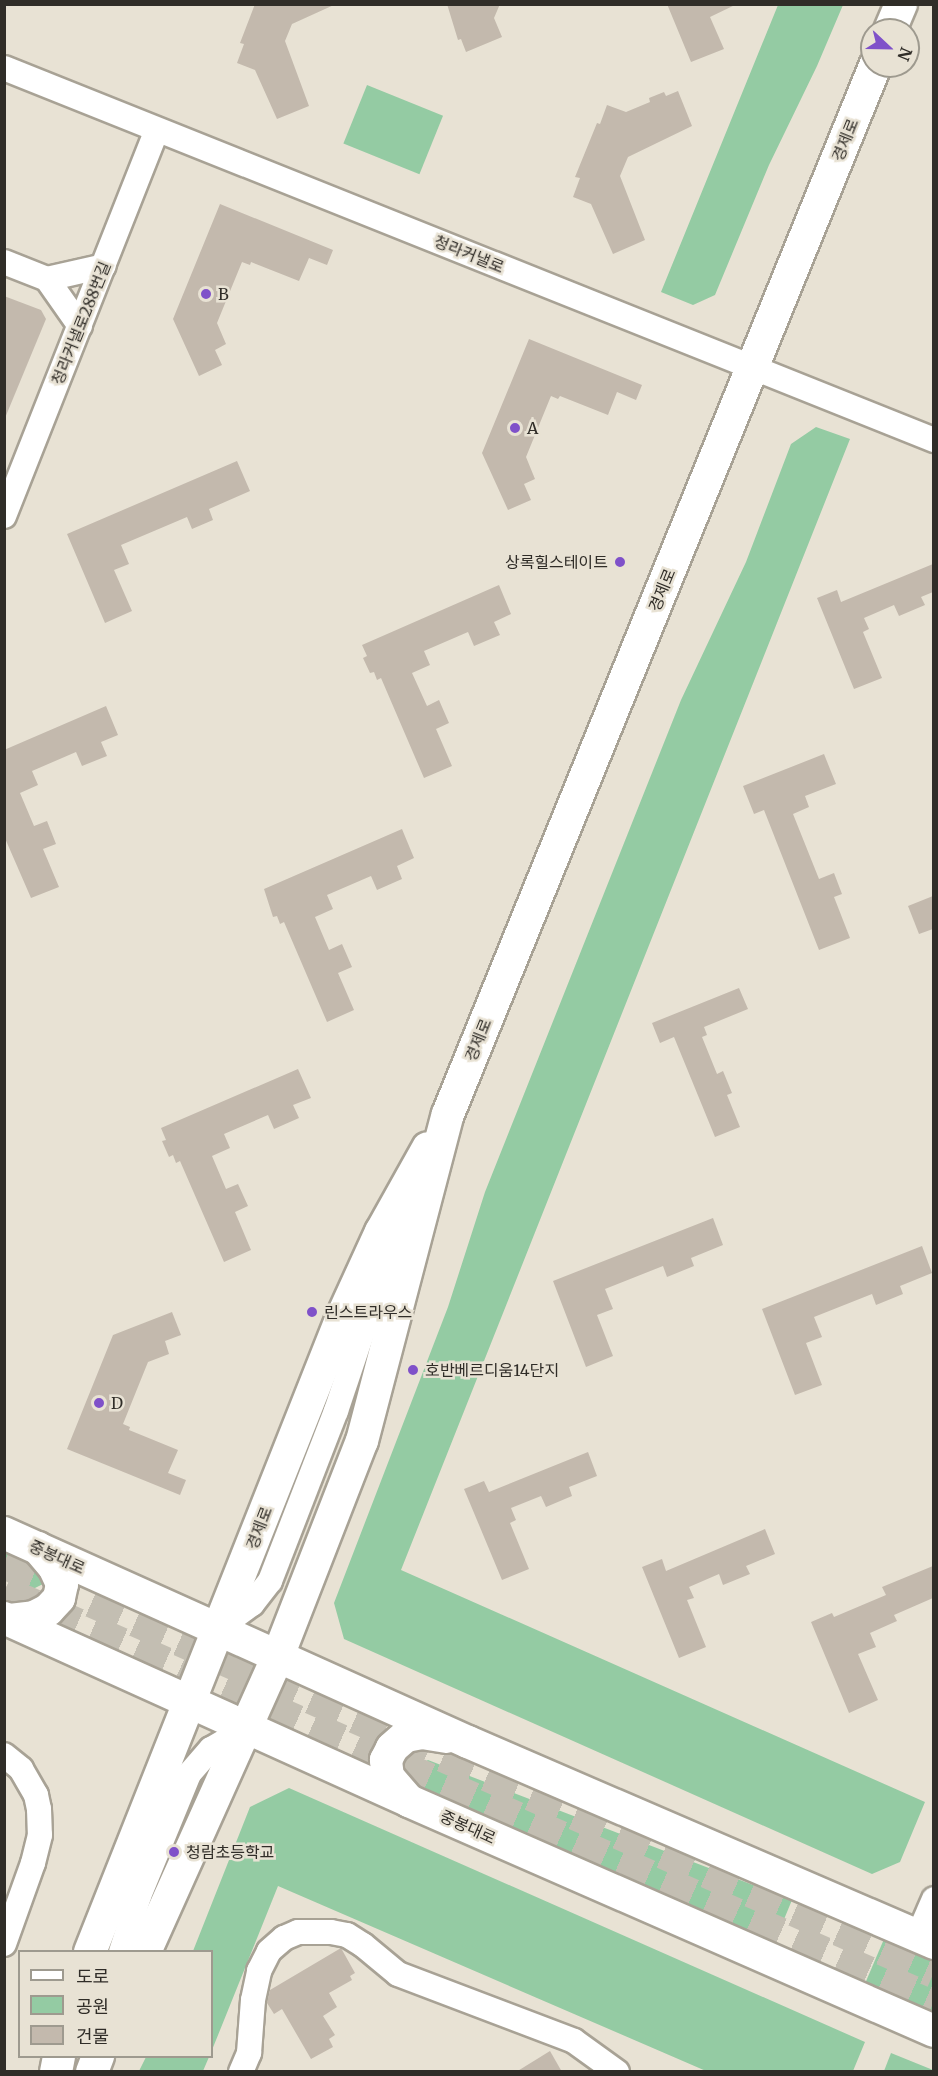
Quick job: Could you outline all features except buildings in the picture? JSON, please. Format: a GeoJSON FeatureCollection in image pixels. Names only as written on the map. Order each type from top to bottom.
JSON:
{"type":"FeatureCollection","features":[{"type":"Feature","properties":{"kind":"main road"},"geometry":{"type":"LineString","coordinates":[[895,18],[901,4]]}},
{"type":"Feature","properties":{"kind":"main road","name":"경제로"},"geometry":{"type":"LineString","coordinates":[[146,1950],[278,1656],[362,1440],[448,1114],[870,78]]}},
{"type":"Feature","properties":{"kind":"main road","name":"경제로"},"geometry":{"type":"LineString","coordinates":[[91,1950],[342,1317],[381,1232],[448,1114]]}},
{"type":"Feature","properties":{"kind":"main road","name":"중봉대로"},"geometry":{"type":"LineString","coordinates":[[4,1533],[468,1742],[926,1939]]}},
{"type":"Feature","properties":{"kind":"main road"},"geometry":{"type":"LineString","coordinates":[[7,1619],[34,1617],[48,1610],[59,1598],[62,1584],[54,1567],[38,1548]]}},
{"type":"Feature","properties":{"kind":"main road","name":"중봉대로"},"geometry":{"type":"LineString","coordinates":[[7,1619],[409,1801],[933,2031]]}},
{"type":"Feature","properties":{"kind":"main road"},"geometry":{"type":"LineString","coordinates":[[409,1801],[388,1777],[386,1760],[392,1748],[406,1736],[422,1733],[468,1742]]}},
{"type":"Feature","properties":{"kind":"main road"},"geometry":{"type":"LineString","coordinates":[[92,2072],[98,2058]]}},
{"type":"Feature","properties":{"kind":"street","name":"청라커낼로"},"geometry":{"type":"LineString","coordinates":[[4,68],[933,440]]}},
{"type":"Feature","properties":{"kind":"street","name":"청라커낼로288번길"},"geometry":{"type":"LineString","coordinates":[[4,516],[157,130]]}},
{"type":"Feature","properties":{"kind":"street"},"geometry":{"type":"LineString","coordinates":[[4,262],[47,279],[80,326]]}},
{"type":"Feature","properties":{"kind":"street"},"geometry":{"type":"LineString","coordinates":[[47,279],[104,266]]}},
{"type":"Feature","properties":{"kind":"street"},"geometry":{"type":"LineString","coordinates":[[122,1950],[139,1896],[189,1774],[211,1749],[247,1728]]}},
{"type":"Feature","properties":{"kind":"street"},"geometry":{"type":"LineString","coordinates":[[4,1755],[21,1769],[36,1796],[40,1835],[33,1863],[4,1944]]}},
{"type":"Feature","properties":{"kind":"street"},"geometry":{"type":"LineString","coordinates":[[926,1939],[933,1899]]}},
{"type":"Feature","properties":{"kind":"street"},"geometry":{"type":"LineString","coordinates":[[241,2072],[249,2053],[259,1971],[269,1951],[284,1938],[298,1932],[331,1932],[347,1935],[398,1974],[574,2041],[606,2069]]}},
{"type":"Feature","properties":{"kind":"green space"},"geometry":{"type":"Polygon","coordinates":[[[778,5],[843,5],[817,66],[769,165],[715,295],[693,305],[661,292],[778,5]]]}},
{"type":"Feature","properties":{"kind":"green space"},"geometry":{"type":"Polygon","coordinates":[[[367,85],[443,116],[419,174],[343,143],[367,85]]]}},
{"type":"Feature","properties":{"kind":"green space"},"geometry":{"type":"Polygon","coordinates":[[[816,427],[850,439],[401,1570],[925,1802],[900,1862],[872,1874],[344,1639],[334,1603],[448,1307],[485,1192],[681,700],[746,562],[791,444],[816,427]]]}},
{"type":"Feature","properties":{"kind":"green space"},"geometry":{"type":"Polygon","coordinates":[[[5,1552],[40,1567],[45,1583],[33,1589],[5,1577],[5,1552]]]}},
{"type":"Feature","properties":{"kind":"green space"},"geometry":{"type":"Polygon","coordinates":[[[428,1760],[792,1900],[773,1946],[650,1888],[417,1787],[412,1775],[416,1767],[428,1760]]]}},
{"type":"Feature","properties":{"kind":"green space"},"geometry":{"type":"Polygon","coordinates":[[[289,1788],[865,2042],[853,2071],[706,2071],[278,1886],[213,2048],[213,1950],[193,1950],[250,1807],[289,1788]]]}},
{"type":"Feature","properties":{"kind":"green space"},"geometry":{"type":"Polygon","coordinates":[[[884,1939],[933,1960],[933,2015],[864,1986],[884,1939]]]}},
{"type":"Feature","properties":{"kind":"green space"},"geometry":{"type":"Polygon","coordinates":[[[891,2053],[933,2070],[933,2071],[884,2071],[891,2053]]]}},
{"type":"Feature","properties":{"kind":"green space"},"geometry":{"type":"Polygon","coordinates":[[[145,2058],[209,2058],[203,2071],[139,2071],[145,2058]]]}},
{"type":"Feature","properties":{"kind":"tunnel"},"geometry":{"type":"LineString","coordinates":[[4,1563],[934,1972]]}},
{"type":"Feature","properties":{"kind":"tunnel"},"geometry":{"type":"LineString","coordinates":[[4,1592],[934,2001]]}},
{"type":"Feature","properties":{"kind":"place","name":"B"},"geometry":{"type":"Point","coordinates":[206,294]}},
{"type":"Feature","properties":{"kind":"place","name":"A"},"geometry":{"type":"Point","coordinates":[515,428]}},
{"type":"Feature","properties":{"kind":"place","name":"상록힐스테이트"},"geometry":{"type":"Point","coordinates":[620,562]}},
{"type":"Feature","properties":{"kind":"place","name":"린스트라우스"},"geometry":{"type":"Point","coordinates":[312,1312]}},
{"type":"Feature","properties":{"kind":"place","name":"호반베르디움14단지"},"geometry":{"type":"Point","coordinates":[413,1370]}},
{"type":"Feature","properties":{"kind":"place","name":"D"},"geometry":{"type":"Point","coordinates":[99,1403]}},
{"type":"Feature","properties":{"kind":"place","name":"청람초등학교"},"geometry":{"type":"Point","coordinates":[174,1852]}}]}
